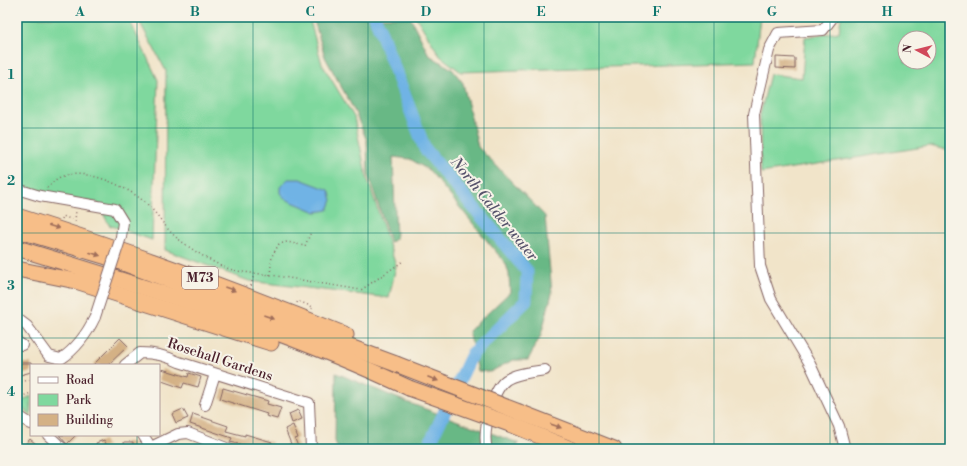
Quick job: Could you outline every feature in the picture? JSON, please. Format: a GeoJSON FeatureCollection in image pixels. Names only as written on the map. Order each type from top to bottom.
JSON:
{"type":"FeatureCollection","features":[{"type":"Feature","properties":{"kind":"highway","name":"M73"},"geometry":{"type":"LineString","coordinates":[[17,216],[107,244],[269,303],[360,341],[378,364],[409,388],[614,449]]}},
{"type":"Feature","properties":{"kind":"highway","name":"M73"},"geometry":{"type":"LineString","coordinates":[[17,230],[104,256],[378,364],[517,419],[571,449]]}},
{"type":"Feature","properties":{"kind":"highway","name":"M73"},"geometry":{"type":"LineString","coordinates":[[17,248],[212,311],[304,343],[378,364]]}},
{"type":"Feature","properties":{"kind":"highway"},"geometry":{"type":"LineString","coordinates":[[17,264],[94,281],[212,311]]}},
{"type":"Feature","properties":{"kind":"highway"},"geometry":{"type":"LineString","coordinates":[[17,268],[76,281],[378,364]]}},
{"type":"Feature","properties":{"kind":"street"},"geometry":{"type":"LineString","coordinates":[[833,17],[823,30],[778,33],[769,50],[754,114],[760,266],[771,299],[810,364],[839,426],[845,449]]}},
{"type":"Feature","properties":{"kind":"street"},"geometry":{"type":"LineString","coordinates":[[17,188],[40,196],[116,210],[123,222],[121,237],[95,317],[86,335],[77,345],[61,359],[49,356],[27,326],[19,320]]}},
{"type":"Feature","properties":{"kind":"street","name":"Rosehall Gardens"},"geometry":{"type":"LineString","coordinates":[[126,364],[140,353],[149,353],[309,403],[311,449]]}},
{"type":"Feature","properties":{"kind":"street"},"geometry":{"type":"LineString","coordinates":[[487,449],[485,441],[490,411],[500,386],[507,379],[545,370]]}},
{"type":"Feature","properties":{"kind":"street"},"geometry":{"type":"LineString","coordinates":[[205,405],[214,374]]}},
{"type":"Feature","properties":{"kind":"street"},"geometry":{"type":"LineString","coordinates":[[17,415],[30,423]]}},
{"type":"Feature","properties":{"kind":"street"},"geometry":{"type":"LineString","coordinates":[[144,436],[151,448],[178,434],[188,433],[229,449]]}},
{"type":"Feature","properties":{"kind":"street"},"geometry":{"type":"LineString","coordinates":[[49,436],[63,449]]}},
{"type":"Feature","properties":{"kind":"path"},"geometry":{"type":"LineString","coordinates":[[40,196],[58,178],[72,175],[92,176],[115,184],[134,192],[150,207],[177,238],[198,252],[224,267],[254,274],[270,275],[361,290],[402,262]]}},
{"type":"Feature","properties":{"kind":"path"},"geometry":{"type":"LineString","coordinates":[[62,220],[63,216],[75,221],[77,202]]}},
{"type":"Feature","properties":{"kind":"path"},"geometry":{"type":"LineString","coordinates":[[270,275],[272,256],[279,244],[287,242],[304,246],[311,232]]}},
{"type":"Feature","properties":{"kind":"path"},"geometry":{"type":"LineString","coordinates":[[17,382],[30,380]]}},
{"type":"Feature","properties":{"kind":"path"},"geometry":{"type":"LineString","coordinates":[[17,398],[30,393]]}},
{"type":"Feature","properties":{"kind":"green space"},"geometry":{"type":"Polygon","coordinates":[[[17,17],[128,17],[158,80],[152,240],[109,225],[98,203],[43,194],[17,184],[17,17]]]}},
{"type":"Feature","properties":{"kind":"green space"},"geometry":{"type":"Polygon","coordinates":[[[137,17],[309,17],[322,64],[354,117],[366,174],[396,266],[389,298],[249,281],[165,250],[166,71],[137,17]]]}},
{"type":"Feature","properties":{"kind":"green space"},"geometry":{"type":"Polygon","coordinates":[[[313,17],[410,17],[429,55],[452,69],[463,83],[478,147],[545,216],[552,293],[541,335],[528,360],[513,360],[490,372],[478,371],[469,331],[510,292],[509,274],[506,264],[430,171],[410,159],[393,157],[396,239],[390,242],[368,173],[367,141],[354,110],[325,57],[313,17]]]}},
{"type":"Feature","properties":{"kind":"green space"},"geometry":{"type":"Polygon","coordinates":[[[416,17],[760,17],[755,62],[461,72],[440,56],[416,17]]]}},
{"type":"Feature","properties":{"kind":"green space"},"geometry":{"type":"Polygon","coordinates":[[[841,17],[950,17],[950,151],[930,146],[761,173],[760,115],[770,74],[802,78],[805,37],[839,32],[841,17]]]}},
{"type":"Feature","properties":{"kind":"green space"},"geometry":{"type":"Polygon","coordinates":[[[336,373],[409,403],[518,443],[516,449],[338,449],[335,441],[336,373]]]}},
{"type":"Feature","properties":{"kind":"green space"},"geometry":{"type":"Polygon","coordinates":[[[30,396],[30,415],[17,403],[30,396]]]}},
{"type":"Feature","properties":{"kind":"water"},"geometry":{"type":"Polygon","coordinates":[[[288,179],[300,179],[329,190],[332,200],[328,210],[316,212],[285,199],[280,193],[280,187],[288,179]]]}},
{"type":"Feature","properties":{"kind":"building"},"geometry":{"type":"Polygon","coordinates":[[[776,57],[795,58],[795,69],[776,68],[776,57]]]}},
{"type":"Feature","properties":{"kind":"building"},"geometry":{"type":"Polygon","coordinates":[[[120,338],[128,346],[109,364],[94,364],[120,338]]]}},
{"type":"Feature","properties":{"kind":"building"},"geometry":{"type":"Polygon","coordinates":[[[22,363],[31,363],[30,372],[17,376],[17,365],[22,363]]]}},
{"type":"Feature","properties":{"kind":"building"},"geometry":{"type":"Polygon","coordinates":[[[162,369],[188,377],[189,373],[201,377],[198,387],[184,383],[182,388],[160,380],[162,369]]]}},
{"type":"Feature","properties":{"kind":"building"},"geometry":{"type":"Polygon","coordinates":[[[223,388],[268,401],[267,404],[281,408],[277,419],[266,416],[267,414],[220,399],[223,388]]]}},
{"type":"Feature","properties":{"kind":"building"},"geometry":{"type":"Polygon","coordinates":[[[183,409],[188,418],[176,423],[172,414],[183,409]]]}},
{"type":"Feature","properties":{"kind":"building"},"geometry":{"type":"Polygon","coordinates":[[[298,410],[302,419],[292,423],[289,414],[298,410]]]}},
{"type":"Feature","properties":{"kind":"building"},"geometry":{"type":"Polygon","coordinates":[[[193,414],[228,426],[226,431],[245,436],[245,434],[272,442],[270,449],[261,449],[230,442],[232,438],[190,424],[193,414]]]}},
{"type":"Feature","properties":{"kind":"building"},"geometry":{"type":"Polygon","coordinates":[[[293,425],[298,438],[295,439],[299,449],[278,449],[291,444],[285,429],[293,425]]]}},
{"type":"Feature","properties":{"kind":"building"},"geometry":{"type":"Polygon","coordinates":[[[60,436],[75,436],[67,444],[60,436]]]}},
{"type":"Feature","properties":{"kind":"building"},"geometry":{"type":"Polygon","coordinates":[[[30,439],[42,449],[28,449],[24,446],[30,439]]]}},
{"type":"Feature","properties":{"kind":"building"},"geometry":{"type":"Polygon","coordinates":[[[104,440],[107,446],[98,449],[96,443],[104,440]]]}},
{"type":"Feature","properties":{"kind":"building"},"geometry":{"type":"Polygon","coordinates":[[[124,442],[133,442],[133,449],[125,449],[124,442]]]}},
{"type":"Feature","properties":{"kind":"waterway","name":"North Calder water"},"geometry":{"type":"LineString","coordinates":[[375,17],[425,149],[527,271],[526,301],[472,354],[427,449]]}}]}
